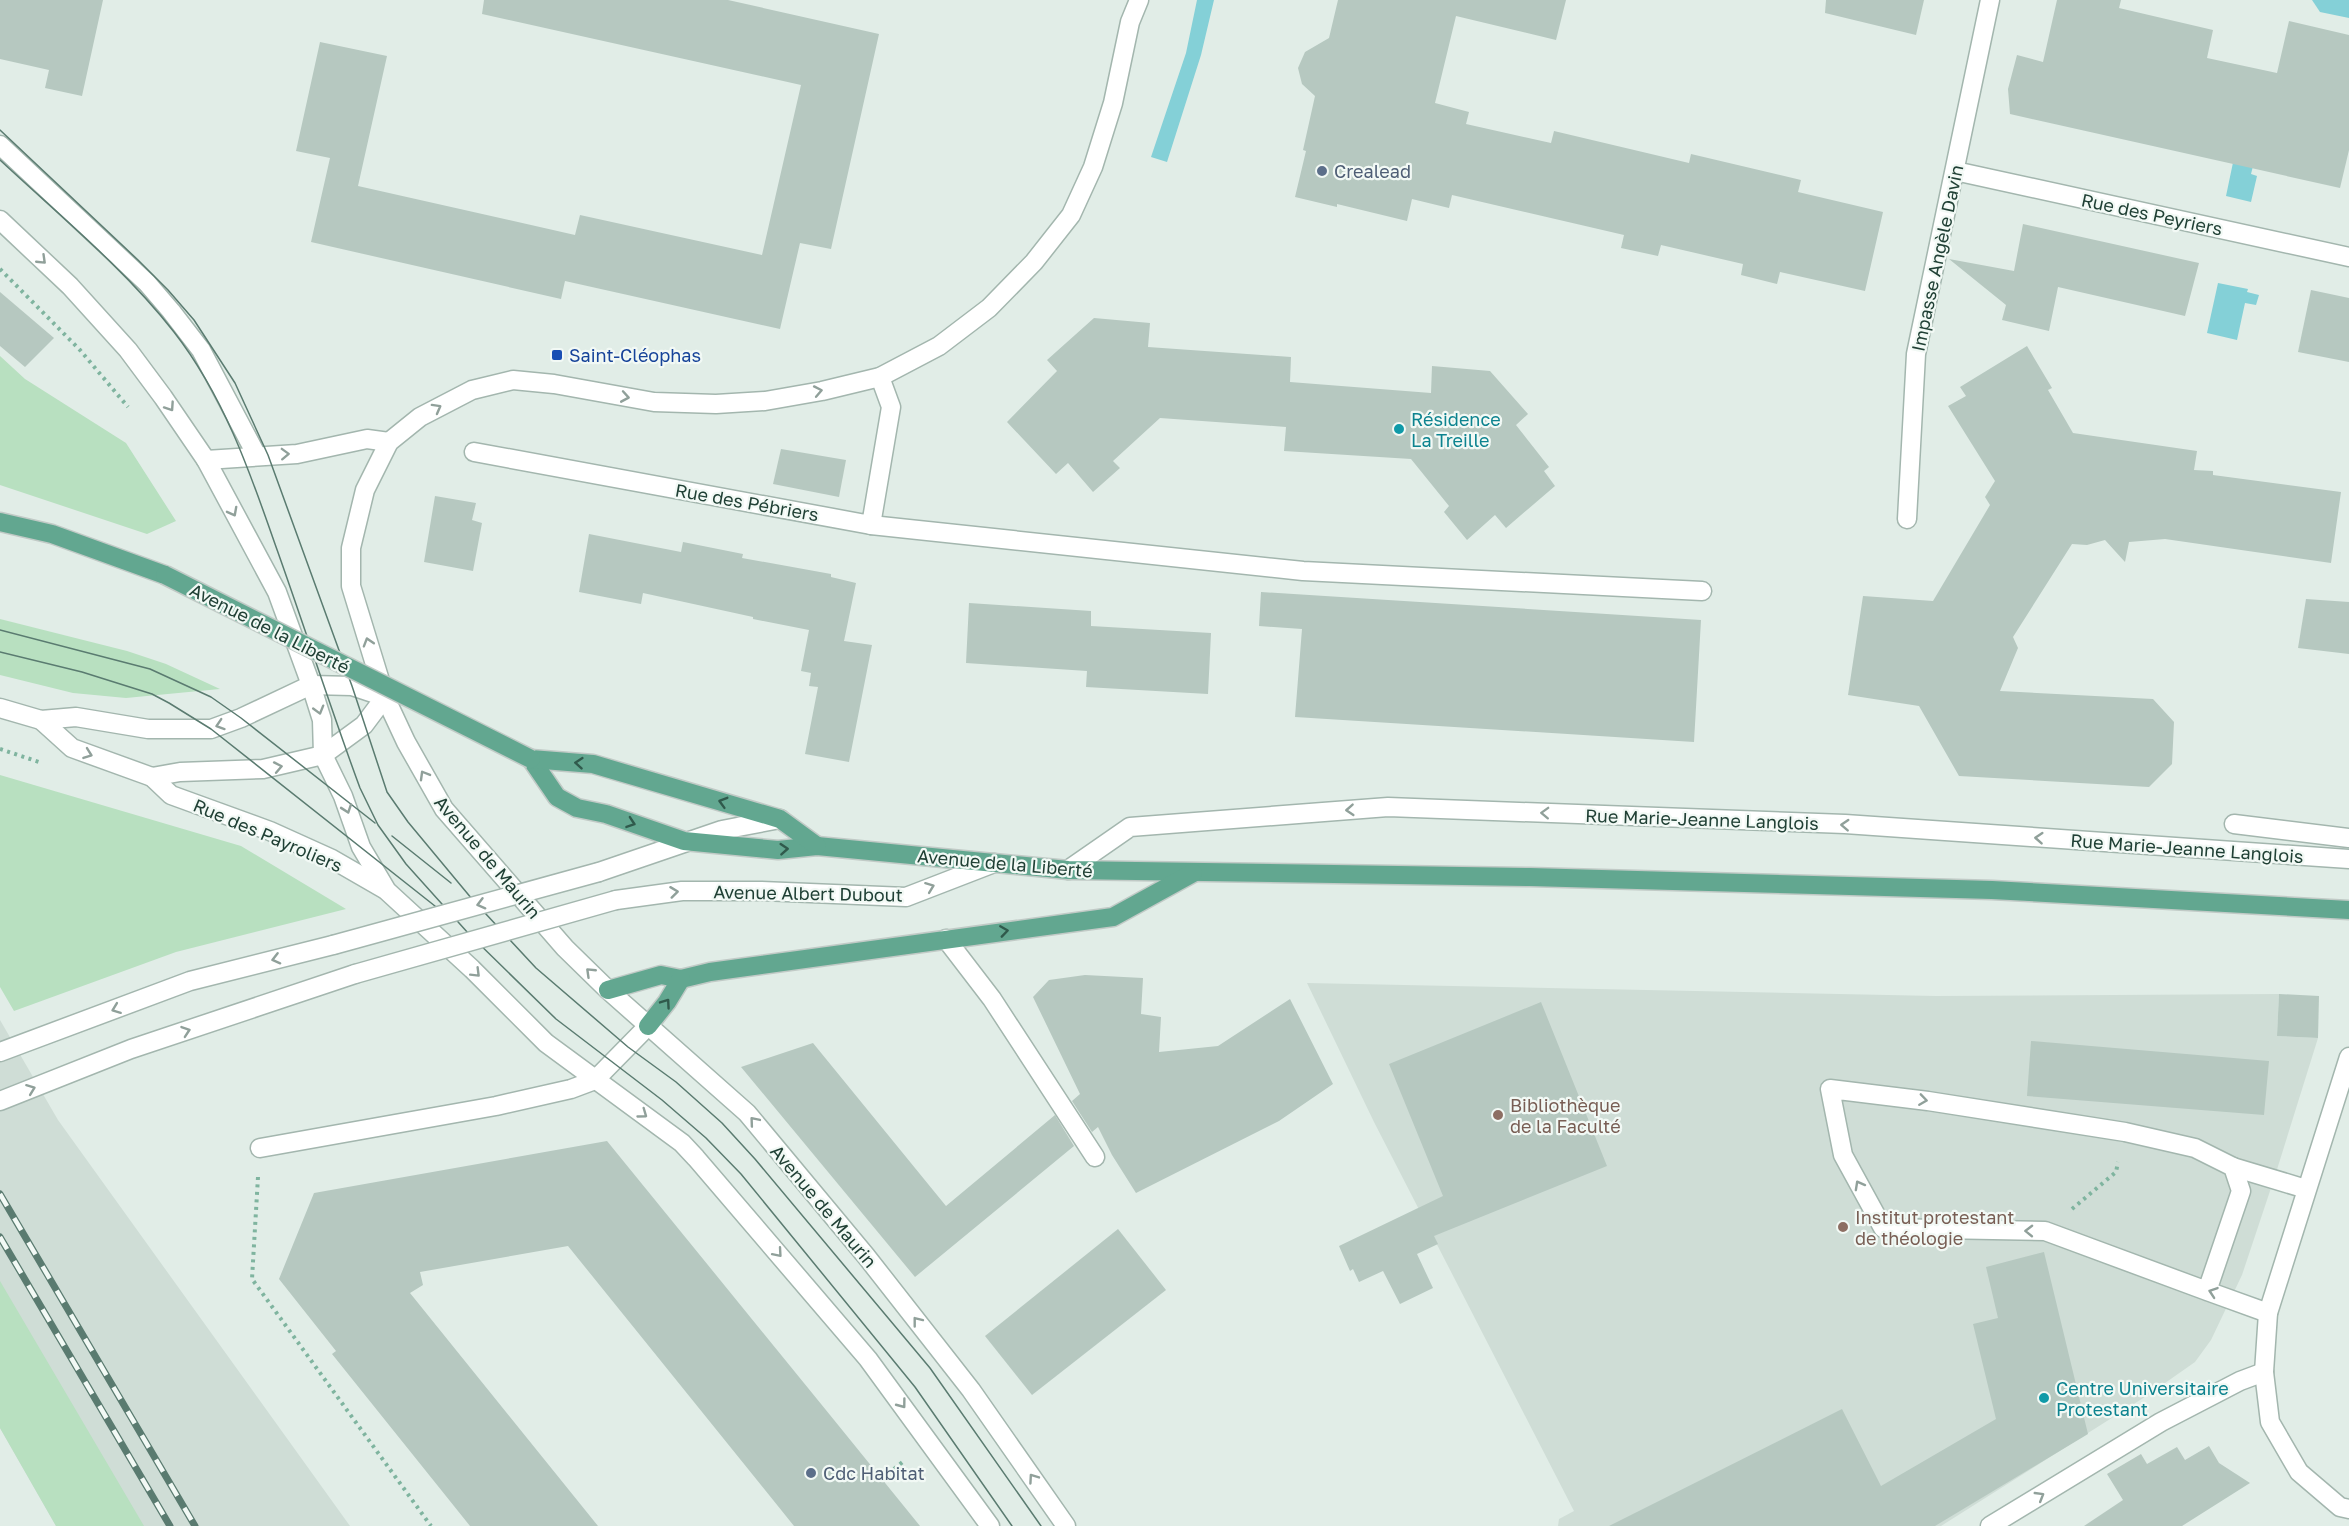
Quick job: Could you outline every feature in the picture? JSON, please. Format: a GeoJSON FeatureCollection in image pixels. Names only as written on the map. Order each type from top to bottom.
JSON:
{"type":"FeatureCollection","features":[{"type":"Feature","properties":{"kind":"main road","name":"Avenue de la Liberté"},"geometry":{"type":"LineString","coordinates":[[0,522],[52,534],[165,575],[531,759],[592,764],[780,819],[817,846]]}},
{"type":"Feature","properties":{"kind":"main road","name":"Avenue de la Liberté"},"geometry":{"type":"LineString","coordinates":[[531,759],[557,797],[577,808],[606,814],[684,841],[778,850],[817,846],[1068,870],[1530,877],[1992,890],[2344,909]]}},
{"type":"Feature","properties":{"kind":"main road"},"geometry":{"type":"LineString","coordinates":[[608,990],[661,975],[681,980],[710,972],[1113,917],[1195,872]]}},
{"type":"Feature","properties":{"kind":"main road"},"geometry":{"type":"LineString","coordinates":[[648,1026],[681,980]]}},
{"type":"Feature","properties":{"kind":"street","name":"Avenue de Maurin"},"geometry":{"type":"LineString","coordinates":[[1128,0],[1130,22]]}},
{"type":"Feature","properties":{"kind":"street","name":"Avenue de Maurin"},"geometry":{"type":"LineString","coordinates":[[1066,1526],[971,1389],[866,1256],[747,1113],[608,990],[565,948],[444,809],[406,742],[385,698],[351,586],[351,548],[365,490],[389,442],[420,417],[458,397],[488,385],[513,380],[554,384],[654,402],[716,404],[765,401],[822,391],[880,376],[939,346],[988,308],[1034,262],[1071,215],[1092,167],[1113,103],[1130,22],[1139,0]]}},
{"type":"Feature","properties":{"kind":"street","name":"Impasse Angèle Davin"},"geometry":{"type":"LineString","coordinates":[[1907,519],[1916,354],[1990,0]]}},
{"type":"Feature","properties":{"kind":"street"},"geometry":{"type":"LineString","coordinates":[[0,145],[147,283],[171,311],[201,350],[257,456]]}},
{"type":"Feature","properties":{"kind":"street","name":"Rue des Peyriers"},"geometry":{"type":"LineString","coordinates":[[1955,171],[2349,257]]}},
{"type":"Feature","properties":{"kind":"street"},"geometry":{"type":"LineString","coordinates":[[0,220],[70,286],[128,350],[206,460],[277,592],[311,685],[321,720],[323,755],[343,796],[361,847],[387,891],[472,969],[546,1043],[682,1143],[868,1359],[990,1526]]}},
{"type":"Feature","properties":{"kind":"street"},"geometry":{"type":"LineString","coordinates":[[871,525],[891,407],[880,376]]}},
{"type":"Feature","properties":{"kind":"street"},"geometry":{"type":"LineString","coordinates":[[206,460],[297,454],[367,439],[389,442]]}},
{"type":"Feature","properties":{"kind":"street","name":"Rue des Pébriers"},"geometry":{"type":"LineString","coordinates":[[474,453],[871,525],[1303,571],[1702,591]]}},
{"type":"Feature","properties":{"kind":"street"},"geometry":{"type":"LineString","coordinates":[[311,685],[352,686],[385,698],[364,725],[323,755]]}},
{"type":"Feature","properties":{"kind":"street","name":"Rue des Payroliers"},"geometry":{"type":"LineString","coordinates":[[0,708],[40,720],[76,717],[148,729],[212,729],[311,685]]}},
{"type":"Feature","properties":{"kind":"street","name":"Rue des Payroliers"},"geometry":{"type":"LineString","coordinates":[[40,720],[72,748],[152,777],[171,795],[270,831],[333,859],[387,891]]}},
{"type":"Feature","properties":{"kind":"street","name":"Rue des Payroliers"},"geometry":{"type":"LineString","coordinates":[[152,777],[180,772],[263,769],[323,755]]}},
{"type":"Feature","properties":{"kind":"street","name":"Rue Marie-Jeanne Langlois"},"geometry":{"type":"LineString","coordinates":[[1068,870],[1130,827],[1388,807],[1845,824],[2349,859]]}},
{"type":"Feature","properties":{"kind":"street"},"geometry":{"type":"LineString","coordinates":[[0,1052],[190,981],[333,945],[599,872],[684,841],[722,830],[780,819]]}},
{"type":"Feature","properties":{"kind":"street"},"geometry":{"type":"LineString","coordinates":[[2234,824],[2349,838]]}},
{"type":"Feature","properties":{"kind":"street","name":"Avenue Albert Dubout"},"geometry":{"type":"LineString","coordinates":[[0,1101],[131,1049],[355,974],[616,900],[682,891],[761,891],[906,897],[994,863]]}},
{"type":"Feature","properties":{"kind":"street"},"geometry":{"type":"LineString","coordinates":[[946,939],[992,999],[1095,1157]]}},
{"type":"Feature","properties":{"kind":"street"},"geometry":{"type":"LineString","coordinates":[[260,1148],[496,1106],[571,1089],[595,1080],[648,1026]]}},
{"type":"Feature","properties":{"kind":"street"},"geometry":{"type":"LineString","coordinates":[[2349,1057],[2268,1313],[2264,1372],[2270,1422],[2300,1472],[2340,1507],[2349,1509]]}},
{"type":"Feature","properties":{"kind":"street"},"geometry":{"type":"LineString","coordinates":[[2268,1313],[2045,1231],[1883,1228],[1843,1155],[1830,1089],[1928,1101],[2125,1132],[2195,1148],[2233,1167],[2306,1189]]}},
{"type":"Feature","properties":{"kind":"street"},"geometry":{"type":"LineString","coordinates":[[2207,1291],[2241,1191],[2233,1167]]}},
{"type":"Feature","properties":{"kind":"street"},"geometry":{"type":"LineString","coordinates":[[1990,1526],[2161,1422],[2240,1381],[2264,1372]]}},
{"type":"Feature","properties":{"kind":"path"},"geometry":{"type":"LineString","coordinates":[[0,269],[80,350],[129,408]]}},
{"type":"Feature","properties":{"kind":"path"},"geometry":{"type":"LineString","coordinates":[[2045,1231],[2116,1172],[2125,1132]]}},
{"type":"Feature","properties":{"kind":"path"},"geometry":{"type":"LineString","coordinates":[[260,1148],[252,1278],[431,1526]]}},
{"type":"Feature","properties":{"kind":"shaded area","name":"Institut protestant de théologie"},"geometry":{"type":"Polygon","coordinates":[[[1307,983],[1936,996],[2279,994],[2277,1036],[2318,1038],[2242,1275],[2211,1340],[2195,1362],[2148,1395],[1941,1526],[1558,1526],[1559,1519],[1574,1511],[1374,1122],[1307,983]]]}},
{"type":"Feature","properties":{"kind":"shaded area"},"geometry":{"type":"Polygon","coordinates":[[[0,1020],[58,1120],[350,1526],[56,1526],[0,1428],[0,1020]]]}},
{"type":"Feature","properties":{"kind":"green space"},"geometry":{"type":"Polygon","coordinates":[[[0,356],[25,379],[126,443],[176,521],[147,534],[0,485],[0,356]]]}},
{"type":"Feature","properties":{"kind":"green space"},"geometry":{"type":"Polygon","coordinates":[[[0,619],[127,651],[166,664],[220,689],[126,698],[73,693],[0,675],[0,619]]]}},
{"type":"Feature","properties":{"kind":"green space"},"geometry":{"type":"Polygon","coordinates":[[[0,775],[241,846],[346,909],[176,952],[14,1011],[0,987],[0,775]]]}},
{"type":"Feature","properties":{"kind":"green space"},"geometry":{"type":"Polygon","coordinates":[[[0,1281],[144,1526],[56,1526],[0,1428],[0,1281]]]}},
{"type":"Feature","properties":{"kind":"water"},"geometry":{"type":"Polygon","coordinates":[[[1197,0],[1214,0],[1201,55],[1167,162],[1151,157],[1186,53],[1197,0]]]}},
{"type":"Feature","properties":{"kind":"water"},"geometry":{"type":"Polygon","coordinates":[[[2312,0],[2349,0],[2349,18],[2320,12],[2312,0]]]}},
{"type":"Feature","properties":{"kind":"water"},"geometry":{"type":"Polygon","coordinates":[[[2235,153],[2255,158],[2251,174],[2257,176],[2251,202],[2226,196],[2235,153]]]}},
{"type":"Feature","properties":{"kind":"water"},"geometry":{"type":"Polygon","coordinates":[[[2218,283],[2248,289],[2247,292],[2259,295],[2256,305],[2245,303],[2237,340],[2207,333],[2218,283]]]}},
{"type":"Feature","properties":{"kind":"building"},"geometry":{"type":"Polygon","coordinates":[[[0,0],[103,0],[82,96],[45,88],[49,70],[0,59],[0,0]]]}},
{"type":"Feature","properties":{"kind":"building"},"geometry":{"type":"Polygon","coordinates":[[[484,0],[728,0],[879,34],[831,249],[800,243],[780,329],[565,281],[561,299],[311,242],[330,158],[296,151],[320,42],[387,56],[358,186],[575,235],[580,215],[762,255],[801,85],[482,14],[484,0]]]}},
{"type":"Feature","properties":{"kind":"building"},"geometry":{"type":"Polygon","coordinates":[[[1338,0],[1566,0],[1556,40],[1456,16],[1435,103],[1469,112],[1466,124],[1551,143],[1554,131],[1689,163],[1691,154],[1801,180],[1798,192],[1883,212],[1865,291],[1780,272],[1777,284],[1741,275],[1743,264],[1661,245],[1658,256],[1621,248],[1624,235],[1452,195],[1449,208],[1412,199],[1407,221],[1337,204],[1337,207],[1295,197],[1306,151],[1303,150],[1315,96],[1302,84],[1298,68],[1305,52],[1329,38],[1338,0]]]}},
{"type":"Feature","properties":{"kind":"building"},"geometry":{"type":"Polygon","coordinates":[[[1826,0],[1924,0],[1916,35],[1825,13],[1826,0]]]}},
{"type":"Feature","properties":{"kind":"building"},"geometry":{"type":"Polygon","coordinates":[[[2057,0],[2121,0],[2119,8],[2213,30],[2207,58],[2277,73],[2289,21],[2349,35],[2349,150],[2340,188],[2010,114],[2008,89],[2017,55],[2043,62],[2057,0]]]}},
{"type":"Feature","properties":{"kind":"building"},"geometry":{"type":"Polygon","coordinates":[[[2023,224],[2199,263],[2185,316],[2058,287],[2049,331],[2002,320],[2006,305],[1949,259],[2014,271],[2023,224]]]}},
{"type":"Feature","properties":{"kind":"building"},"geometry":{"type":"Polygon","coordinates":[[[2311,290],[2349,298],[2349,362],[2298,352],[2311,290]]]}},
{"type":"Feature","properties":{"kind":"building"},"geometry":{"type":"Polygon","coordinates":[[[0,292],[54,338],[25,367],[0,346],[0,292]]]}},
{"type":"Feature","properties":{"kind":"building","name":"Résidence La Treille"},"geometry":{"type":"Polygon","coordinates":[[[1094,318],[1150,323],[1148,347],[1291,357],[1290,382],[1431,393],[1432,366],[1490,371],[1528,414],[1516,425],[1549,467],[1544,471],[1555,486],[1506,528],[1495,515],[1467,540],[1444,512],[1449,506],[1411,459],[1284,451],[1286,427],[1160,418],[1113,461],[1120,468],[1093,492],[1068,463],[1056,474],[1007,422],[1057,371],[1047,360],[1094,318]]]}},
{"type":"Feature","properties":{"kind":"building"},"geometry":{"type":"Polygon","coordinates":[[[2027,346],[2052,388],[2048,390],[2073,433],[2197,451],[2194,470],[2213,471],[2213,475],[2341,492],[2331,563],[2165,539],[2129,542],[2125,562],[2105,540],[2087,545],[2072,544],[2013,637],[2018,648],[2000,691],[2153,699],[2174,722],[2172,764],[2149,787],[1959,776],[1919,706],[1848,695],[1863,596],[1933,601],[1990,505],[1985,497],[1995,481],[1948,406],[1966,396],[1960,387],[2027,346]]]}},
{"type":"Feature","properties":{"kind":"building"},"geometry":{"type":"Polygon","coordinates":[[[781,449],[846,460],[839,497],[773,484],[781,449]]]}},
{"type":"Feature","properties":{"kind":"building"},"geometry":{"type":"Polygon","coordinates":[[[435,496],[476,503],[472,520],[482,523],[473,571],[424,562],[435,496]]]}},
{"type":"Feature","properties":{"kind":"building"},"geometry":{"type":"Polygon","coordinates":[[[589,534],[681,552],[683,542],[743,554],[742,558],[831,574],[831,577],[856,583],[844,641],[872,645],[849,762],[805,754],[818,687],[809,686],[811,673],[801,671],[809,630],[643,593],[641,604],[579,592],[589,534]]]}},
{"type":"Feature","properties":{"kind":"building"},"geometry":{"type":"Polygon","coordinates":[[[1261,592],[1701,620],[1694,742],[1295,717],[1302,629],[1259,626],[1261,592]]]}},
{"type":"Feature","properties":{"kind":"building"},"geometry":{"type":"Polygon","coordinates":[[[2306,599],[2349,602],[2349,654],[2298,648],[2306,599]]]}},
{"type":"Feature","properties":{"kind":"building"},"geometry":{"type":"Polygon","coordinates":[[[969,603],[1091,611],[1091,626],[1211,633],[1208,694],[1086,687],[1087,671],[966,663],[969,603]]]}},
{"type":"Feature","properties":{"kind":"building"},"geometry":{"type":"Polygon","coordinates":[[[1085,975],[1143,978],[1141,1014],[1161,1017],[1159,1052],[1218,1046],[1290,999],[1333,1084],[1279,1121],[1136,1193],[1112,1155],[1098,1127],[1092,1132],[1072,1101],[1080,1094],[1033,997],[1049,980],[1085,975]]]}},
{"type":"Feature","properties":{"kind":"building"},"geometry":{"type":"Polygon","coordinates":[[[2279,994],[2319,996],[2318,1038],[2277,1036],[2279,994]]]}},
{"type":"Feature","properties":{"kind":"building","name":"Bibliothèque de la Faculté"},"geometry":{"type":"Polygon","coordinates":[[[1541,1002],[1607,1166],[1434,1236],[1438,1244],[1417,1254],[1433,1288],[1400,1304],[1383,1271],[1359,1282],[1353,1269],[1350,1271],[1339,1246],[1443,1196],[1389,1064],[1541,1002]]]}},
{"type":"Feature","properties":{"kind":"building"},"geometry":{"type":"Polygon","coordinates":[[[2031,1041],[2269,1061],[2264,1115],[2027,1096],[2031,1041]]]}},
{"type":"Feature","properties":{"kind":"building"},"geometry":{"type":"Polygon","coordinates":[[[813,1043],[946,1206],[1055,1115],[1074,1146],[915,1277],[741,1067],[813,1043]]]}},
{"type":"Feature","properties":{"kind":"building"},"geometry":{"type":"Polygon","coordinates":[[[607,1141],[920,1526],[794,1526],[568,1246],[420,1272],[423,1285],[410,1293],[598,1526],[470,1526],[332,1354],[336,1351],[279,1279],[314,1193],[607,1141]]]}},
{"type":"Feature","properties":{"kind":"building"},"geometry":{"type":"Polygon","coordinates":[[[1118,1229],[1166,1290],[1032,1395],[985,1336],[1118,1229]]]}},
{"type":"Feature","properties":{"kind":"building"},"geometry":{"type":"Polygon","coordinates":[[[2044,1252],[2088,1434],[1935,1526],[1609,1526],[1842,1409],[1881,1486],[1996,1419],[1973,1324],[1998,1318],[1986,1267],[2044,1252]]]}},
{"type":"Feature","properties":{"kind":"building"},"geometry":{"type":"Polygon","coordinates":[[[2209,1446],[2219,1463],[2250,1483],[2182,1526],[2084,1526],[2123,1500],[2107,1474],[2141,1454],[2147,1464],[2177,1447],[2185,1460],[2209,1446]]]}},
{"type":"Feature","properties":{"kind":"tram line"},"geometry":{"type":"LineString","coordinates":[[0,130],[168,290],[194,320],[235,383],[268,455],[352,686],[387,792],[408,822],[472,899],[536,968],[628,1047],[676,1082],[722,1123],[755,1159],[930,1368],[1041,1526]]}},
{"type":"Feature","properties":{"kind":"tram line"},"geometry":{"type":"LineString","coordinates":[[0,160],[90,243],[155,308],[207,381],[245,461],[360,788],[378,825],[406,864],[468,933],[556,1019],[662,1100],[706,1138],[741,1174],[915,1387],[1012,1526]]}},
{"type":"Feature","properties":{"kind":"tram line"},"geometry":{"type":"LineString","coordinates":[[0,630],[150,669],[211,697],[375,823]]}},
{"type":"Feature","properties":{"kind":"tram line"},"geometry":{"type":"LineString","coordinates":[[0,652],[82,672],[152,694],[169,703],[211,729],[440,910]]}},
{"type":"Feature","properties":{"kind":"tram line"},"geometry":{"type":"LineString","coordinates":[[392,836],[451,883]]}},
{"type":"Feature","properties":{"kind":"railway"},"geometry":{"type":"LineString","coordinates":[[0,1194],[195,1526]]}},
{"type":"Feature","properties":{"kind":"railway"},"geometry":{"type":"LineString","coordinates":[[0,1237],[170,1526]]}},
{"type":"Feature","properties":{"kind":"place","name":"Crealead"},"geometry":{"type":"Point","coordinates":[1322,171]}},
{"type":"Feature","properties":{"kind":"place","name":"Saint-Cléophas"},"geometry":{"type":"Point","coordinates":[557,355]}},
{"type":"Feature","properties":{"kind":"place","name":"Résidence La Treille"},"geometry":{"type":"Point","coordinates":[1399,429]}},
{"type":"Feature","properties":{"kind":"place","name":"Bibliothèque de la Faculté"},"geometry":{"type":"Point","coordinates":[1498,1115]}},
{"type":"Feature","properties":{"kind":"place","name":"Institut protestant de théologie"},"geometry":{"type":"Point","coordinates":[1843,1227]}},
{"type":"Feature","properties":{"kind":"place","name":"Centre Universitaire Protestant"},"geometry":{"type":"Point","coordinates":[2044,1398]}},
{"type":"Feature","properties":{"kind":"place","name":"Cdc Habitat"},"geometry":{"type":"Point","coordinates":[811,1473]}}]}
